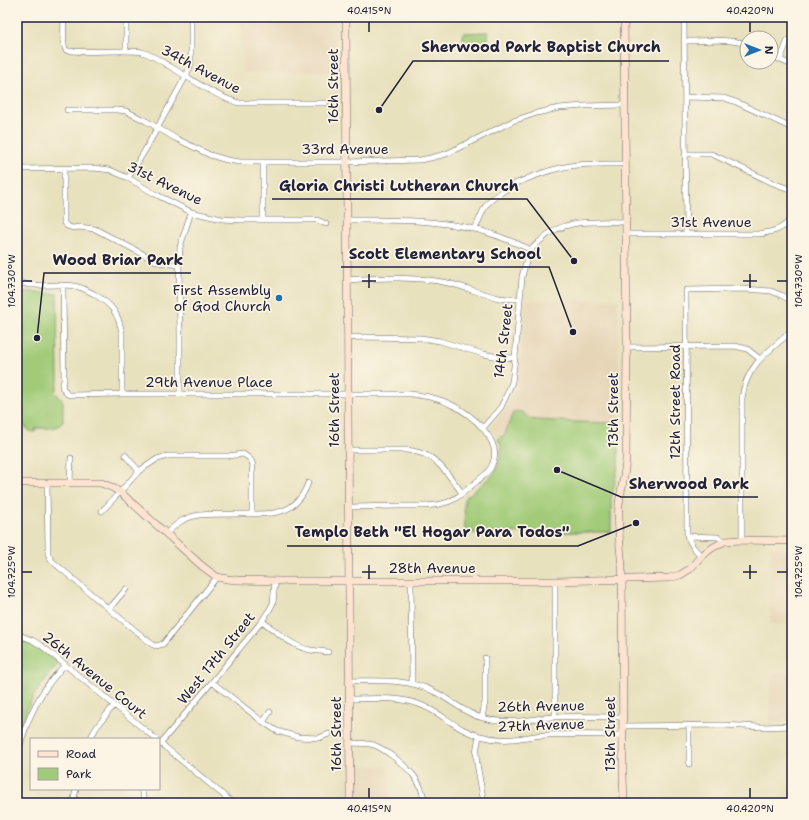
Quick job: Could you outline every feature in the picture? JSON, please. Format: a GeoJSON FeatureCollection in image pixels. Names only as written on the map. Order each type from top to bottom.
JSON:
{"type":"FeatureCollection","features":[{"type":"Feature","properties":{"kind":"street","name":"34th Avenue"},"geometry":{"type":"LineString","coordinates":[[64,17],[65,49],[70,51],[136,51],[148,55],[212,92],[239,103],[326,103]]}},
{"type":"Feature","properties":{"kind":"street"},"geometry":{"type":"LineString","coordinates":[[126,17],[126,51]]}},
{"type":"Feature","properties":{"kind":"street"},"geometry":{"type":"LineString","coordinates":[[128,178],[190,67],[191,17]]}},
{"type":"Feature","properties":{"kind":"street","name":"16th Street"},"geometry":{"type":"LineString","coordinates":[[346,17],[347,450],[350,803]]}},
{"type":"Feature","properties":{"kind":"street","name":"13th Street"},"geometry":{"type":"LineString","coordinates":[[624,17],[627,347],[626,460],[618,516],[622,567],[624,803]]}},
{"type":"Feature","properties":{"kind":"street"},"geometry":{"type":"LineString","coordinates":[[684,17],[686,234]]}},
{"type":"Feature","properties":{"kind":"street"},"geometry":{"type":"LineString","coordinates":[[788,40],[780,60],[792,66]]}},
{"type":"Feature","properties":{"kind":"street"},"geometry":{"type":"LineString","coordinates":[[685,41],[739,42]]}},
{"type":"Feature","properties":{"kind":"street"},"geometry":{"type":"LineString","coordinates":[[685,97],[724,98],[792,128]]}},
{"type":"Feature","properties":{"kind":"street","name":"33rd Avenue"},"geometry":{"type":"LineString","coordinates":[[67,110],[118,110],[126,112],[141,118],[175,138],[210,155],[227,160],[240,162],[346,162],[406,161],[430,158],[446,154],[513,121],[537,113],[559,108],[578,106],[624,105]]}},
{"type":"Feature","properties":{"kind":"street"},"geometry":{"type":"LineString","coordinates":[[686,154],[711,154],[792,190]]}},
{"type":"Feature","properties":{"kind":"street"},"geometry":{"type":"LineString","coordinates":[[263,162],[263,220]]}},
{"type":"Feature","properties":{"kind":"street"},"geometry":{"type":"LineString","coordinates":[[475,229],[484,208],[495,196],[507,188],[523,181],[545,172],[561,168],[589,164],[625,164]]}},
{"type":"Feature","properties":{"kind":"street","name":"31st Avenue"},"geometry":{"type":"LineString","coordinates":[[17,169],[94,168],[110,170],[191,212],[222,219],[317,220],[326,224]]}},
{"type":"Feature","properties":{"kind":"street"},"geometry":{"type":"LineString","coordinates":[[64,169],[64,223],[67,226],[73,228],[79,227],[95,229],[158,262],[179,265]]}},
{"type":"Feature","properties":{"kind":"street"},"geometry":{"type":"LineString","coordinates":[[180,394],[180,247],[191,212]]}},
{"type":"Feature","properties":{"kind":"street","name":"31st Avenue"},"geometry":{"type":"LineString","coordinates":[[625,234],[758,234],[782,228],[792,217]]}},
{"type":"Feature","properties":{"kind":"street"},"geometry":{"type":"LineString","coordinates":[[346,220],[407,220],[434,222],[475,229],[532,250],[542,238],[562,226],[584,222],[625,222]]}},
{"type":"Feature","properties":{"kind":"street","name":"14th Street"},"geometry":{"type":"LineString","coordinates":[[483,428],[501,407],[512,382],[522,277],[532,250]]}},
{"type":"Feature","properties":{"kind":"street"},"geometry":{"type":"LineString","coordinates":[[347,280],[423,279],[448,283],[498,298],[520,300]]}},
{"type":"Feature","properties":{"kind":"street"},"geometry":{"type":"LineString","coordinates":[[17,281],[28,285],[79,287],[91,292],[109,304],[117,314],[122,333],[122,394]]}},
{"type":"Feature","properties":{"kind":"street","name":"29th Avenue Place"},"geometry":{"type":"LineString","coordinates":[[63,286],[64,380],[62,387],[67,394],[411,394],[435,398],[452,405],[463,411],[483,428],[490,437],[495,455],[493,464],[488,472],[448,502],[436,505],[348,507]]}},
{"type":"Feature","properties":{"kind":"street","name":"12th Street Road"},"geometry":{"type":"LineString","coordinates":[[687,536],[686,290],[743,289],[771,291],[792,302]]}},
{"type":"Feature","properties":{"kind":"street"},"geometry":{"type":"LineString","coordinates":[[742,540],[743,392],[751,371],[760,359],[792,331]]}},
{"type":"Feature","properties":{"kind":"street"},"geometry":{"type":"LineString","coordinates":[[347,338],[421,338],[440,341],[483,354],[515,358]]}},
{"type":"Feature","properties":{"kind":"street"},"geometry":{"type":"LineString","coordinates":[[627,347],[735,346],[747,349],[760,359]]}},
{"type":"Feature","properties":{"kind":"street"},"geometry":{"type":"LineString","coordinates":[[347,450],[416,451],[430,457],[440,465],[462,493]]}},
{"type":"Feature","properties":{"kind":"street"},"geometry":{"type":"LineString","coordinates":[[102,511],[139,471],[157,459],[168,456],[228,456],[243,454],[249,458],[253,466],[252,514]]}},
{"type":"Feature","properties":{"kind":"street"},"geometry":{"type":"LineString","coordinates":[[125,455],[139,471]]}},
{"type":"Feature","properties":{"kind":"street"},"geometry":{"type":"LineString","coordinates":[[70,483],[71,458]]}},
{"type":"Feature","properties":{"kind":"street","name":"28th Avenue"},"geometry":{"type":"LineString","coordinates":[[17,483],[101,484],[111,487],[120,492],[202,566],[217,577],[237,580],[555,581],[669,578],[680,575],[690,569],[701,556],[725,541],[792,541]]}},
{"type":"Feature","properties":{"kind":"street"},"geometry":{"type":"LineString","coordinates":[[47,483],[48,554],[52,561],[150,643],[156,646],[162,644],[217,577]]}},
{"type":"Feature","properties":{"kind":"street"},"geometry":{"type":"LineString","coordinates":[[166,534],[176,524],[188,517],[199,515],[270,514],[284,510],[295,504],[305,491],[308,483]]}},
{"type":"Feature","properties":{"kind":"street"},"geometry":{"type":"LineString","coordinates":[[687,536],[718,537],[725,541]]}},
{"type":"Feature","properties":{"kind":"street"},"geometry":{"type":"LineString","coordinates":[[687,536],[693,547],[701,556]]}},
{"type":"Feature","properties":{"kind":"street","name":"West 17th Street"},"geometry":{"type":"LineString","coordinates":[[160,741],[212,682],[262,621],[273,602],[275,581]]}},
{"type":"Feature","properties":{"kind":"street"},"geometry":{"type":"LineString","coordinates":[[411,581],[412,683]]}},
{"type":"Feature","properties":{"kind":"street"},"geometry":{"type":"LineString","coordinates":[[555,581],[555,717]]}},
{"type":"Feature","properties":{"kind":"street"},"geometry":{"type":"LineString","coordinates":[[109,609],[126,589]]}},
{"type":"Feature","properties":{"kind":"street"},"geometry":{"type":"LineString","coordinates":[[262,621],[286,640],[294,644],[311,650],[328,652]]}},
{"type":"Feature","properties":{"kind":"street","name":"26th Avenue Court"},"geometry":{"type":"LineString","coordinates":[[17,634],[42,646],[154,738]]}},
{"type":"Feature","properties":{"kind":"street"},"geometry":{"type":"LineString","coordinates":[[482,718],[485,702],[485,658]]}},
{"type":"Feature","properties":{"kind":"street"},"geometry":{"type":"LineString","coordinates":[[17,756],[23,734],[36,703],[65,664]]}},
{"type":"Feature","properties":{"kind":"street","name":"26th Avenue"},"geometry":{"type":"LineString","coordinates":[[349,681],[412,683],[432,690],[449,699],[464,710],[482,718],[500,721],[555,717],[623,717]]}},
{"type":"Feature","properties":{"kind":"street"},"geometry":{"type":"LineString","coordinates":[[212,682],[263,722],[281,733],[298,737],[319,738],[329,734]]}},
{"type":"Feature","properties":{"kind":"street","name":"27th Avenue"},"geometry":{"type":"LineString","coordinates":[[349,699],[390,699],[413,702],[439,714],[457,727],[479,736],[498,739],[514,739],[547,735],[623,735]]}},
{"type":"Feature","properties":{"kind":"street"},"geometry":{"type":"LineString","coordinates":[[91,738],[96,728],[114,705]]}},
{"type":"Feature","properties":{"kind":"street"},"geometry":{"type":"LineString","coordinates":[[263,722],[270,712]]}},
{"type":"Feature","properties":{"kind":"street"},"geometry":{"type":"LineString","coordinates":[[623,726],[792,726]]}},
{"type":"Feature","properties":{"kind":"street"},"geometry":{"type":"LineString","coordinates":[[689,726],[689,764]]}},
{"type":"Feature","properties":{"kind":"street"},"geometry":{"type":"LineString","coordinates":[[479,736],[476,752],[484,803]]}},
{"type":"Feature","properties":{"kind":"street","name":"26th Avenue Court"},"geometry":{"type":"LineString","coordinates":[[160,743],[233,803]]}},
{"type":"Feature","properties":{"kind":"street"},"geometry":{"type":"LineString","coordinates":[[349,743],[365,743],[374,745],[385,751],[413,774],[420,784],[425,803]]}},
{"type":"Feature","properties":{"kind":"street"},"geometry":{"type":"LineString","coordinates":[[73,803],[76,790]]}},
{"type":"Feature","properties":{"kind":"street"},"geometry":{"type":"LineString","coordinates":[[141,790],[145,803]]}},
{"type":"Feature","properties":{"kind":"shaded area"},"geometry":{"type":"Polygon","coordinates":[[[242,17],[337,17],[336,72],[243,73],[242,17]]]}},
{"type":"Feature","properties":{"kind":"shaded area"},"geometry":{"type":"Polygon","coordinates":[[[525,300],[618,300],[619,423],[539,420],[530,419],[523,413],[513,413],[505,434],[498,439],[491,428],[506,407],[515,389],[519,373],[525,300]]]}},
{"type":"Feature","properties":{"kind":"shaded area"},"geometry":{"type":"Polygon","coordinates":[[[771,547],[792,548],[792,625],[770,624],[771,547]]]}},
{"type":"Feature","properties":{"kind":"shaded area"},"geometry":{"type":"Polygon","coordinates":[[[792,673],[792,720],[770,721],[771,674],[792,673]]]}},
{"type":"Feature","properties":{"kind":"shaded area"},"geometry":{"type":"Polygon","coordinates":[[[357,764],[389,767],[391,803],[357,803],[357,764]]]}},
{"type":"Feature","properties":{"kind":"green space"},"geometry":{"type":"Polygon","coordinates":[[[488,32],[488,45],[463,46],[463,33],[488,32]]]}},
{"type":"Feature","properties":{"kind":"green space"},"geometry":{"type":"Polygon","coordinates":[[[17,289],[21,291],[57,294],[58,382],[55,392],[63,401],[63,422],[54,427],[36,428],[35,432],[30,431],[17,420],[17,289]]]}},
{"type":"Feature","properties":{"kind":"green space"},"geometry":{"type":"Polygon","coordinates":[[[518,411],[530,419],[619,423],[618,466],[611,500],[611,532],[465,533],[464,499],[494,474],[498,466],[500,456],[501,445],[498,439],[505,434],[513,413],[518,411]]]}},
{"type":"Feature","properties":{"kind":"green space"},"geometry":{"type":"Polygon","coordinates":[[[17,640],[34,646],[59,663],[35,694],[27,710],[17,738],[17,640]]]}},
{"type":"Feature","properties":{"kind":"place","name":"Sherwood Park Baptist Church"},"geometry":{"type":"Point","coordinates":[379,110]}},
{"type":"Feature","properties":{"kind":"place","name":"Gloria Christi Lutheran Church"},"geometry":{"type":"Point","coordinates":[574,261]}},
{"type":"Feature","properties":{"kind":"place","name":"First Assembly of God Church"},"geometry":{"type":"Point","coordinates":[279,298]}},
{"type":"Feature","properties":{"kind":"place","name":"Scott Elementary School"},"geometry":{"type":"Point","coordinates":[573,332]}},
{"type":"Feature","properties":{"kind":"place","name":"Wood Briar Park"},"geometry":{"type":"Point","coordinates":[37,338]}},
{"type":"Feature","properties":{"kind":"place","name":"Sherwood Park"},"geometry":{"type":"Point","coordinates":[557,470]}},
{"type":"Feature","properties":{"kind":"place","name":"Templo Beth \"El Hogar Para Todos\""},"geometry":{"type":"Point","coordinates":[636,523]}}]}
